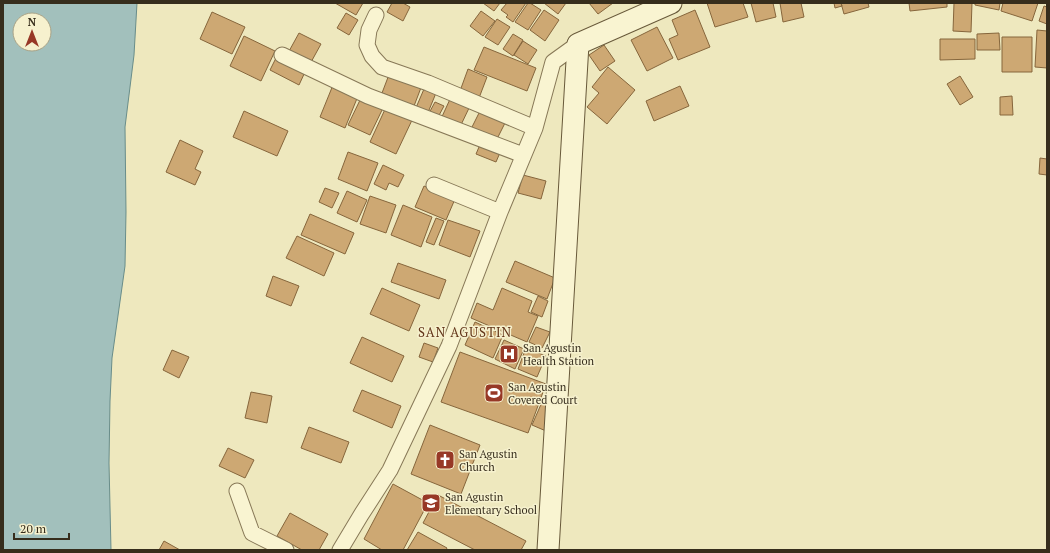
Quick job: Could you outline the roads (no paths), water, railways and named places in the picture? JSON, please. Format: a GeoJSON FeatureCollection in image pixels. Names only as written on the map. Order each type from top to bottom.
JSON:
{"type":"FeatureCollection","features":[{"type":"Feature","properties":{"kind":"main road"},"geometry":{"type":"LineString","coordinates":[[548,550],[578,44],[671,3]]}},
{"type":"Feature","properties":{"kind":"street"},"geometry":{"type":"LineString","coordinates":[[376,15],[369,30],[366,45],[372,56],[382,67],[428,83],[535,128]]}},
{"type":"Feature","properties":{"kind":"street"},"geometry":{"type":"LineString","coordinates":[[340,550],[390,470],[449,346],[500,212],[535,128],[553,62],[578,44]]}},
{"type":"Feature","properties":{"kind":"street"},"geometry":{"type":"LineString","coordinates":[[282,55],[368,96],[523,155]]}},
{"type":"Feature","properties":{"kind":"street"},"geometry":{"type":"LineString","coordinates":[[434,185],[500,212]]}},
{"type":"Feature","properties":{"kind":"street"},"geometry":{"type":"LineString","coordinates":[[237,491],[252,533],[286,550]]}},
{"type":"Feature","properties":{"kind":"water"},"geometry":{"type":"Polygon","coordinates":[[[3,3],[137,3],[134,55],[125,127],[125,266],[112,358],[109,463],[111,550],[3,550],[3,3]]]}},
{"type":"Feature","properties":{"kind":"place","name":"San Agustin Health Station"},"geometry":{"type":"Point","coordinates":[509,354]}},
{"type":"Feature","properties":{"kind":"place","name":"San Agustin Covered Court"},"geometry":{"type":"Point","coordinates":[494,393]}},
{"type":"Feature","properties":{"kind":"place","name":"San Agustin Church"},"geometry":{"type":"Point","coordinates":[445,460]}},
{"type":"Feature","properties":{"kind":"place","name":"San Agustin Elementary School"},"geometry":{"type":"Point","coordinates":[431,503]}},
{"type":"Feature","properties":{"kind":"district","name":"SAN AGUSTIN"},"geometry":{"type":"Point","coordinates":[465,332]}}]}
